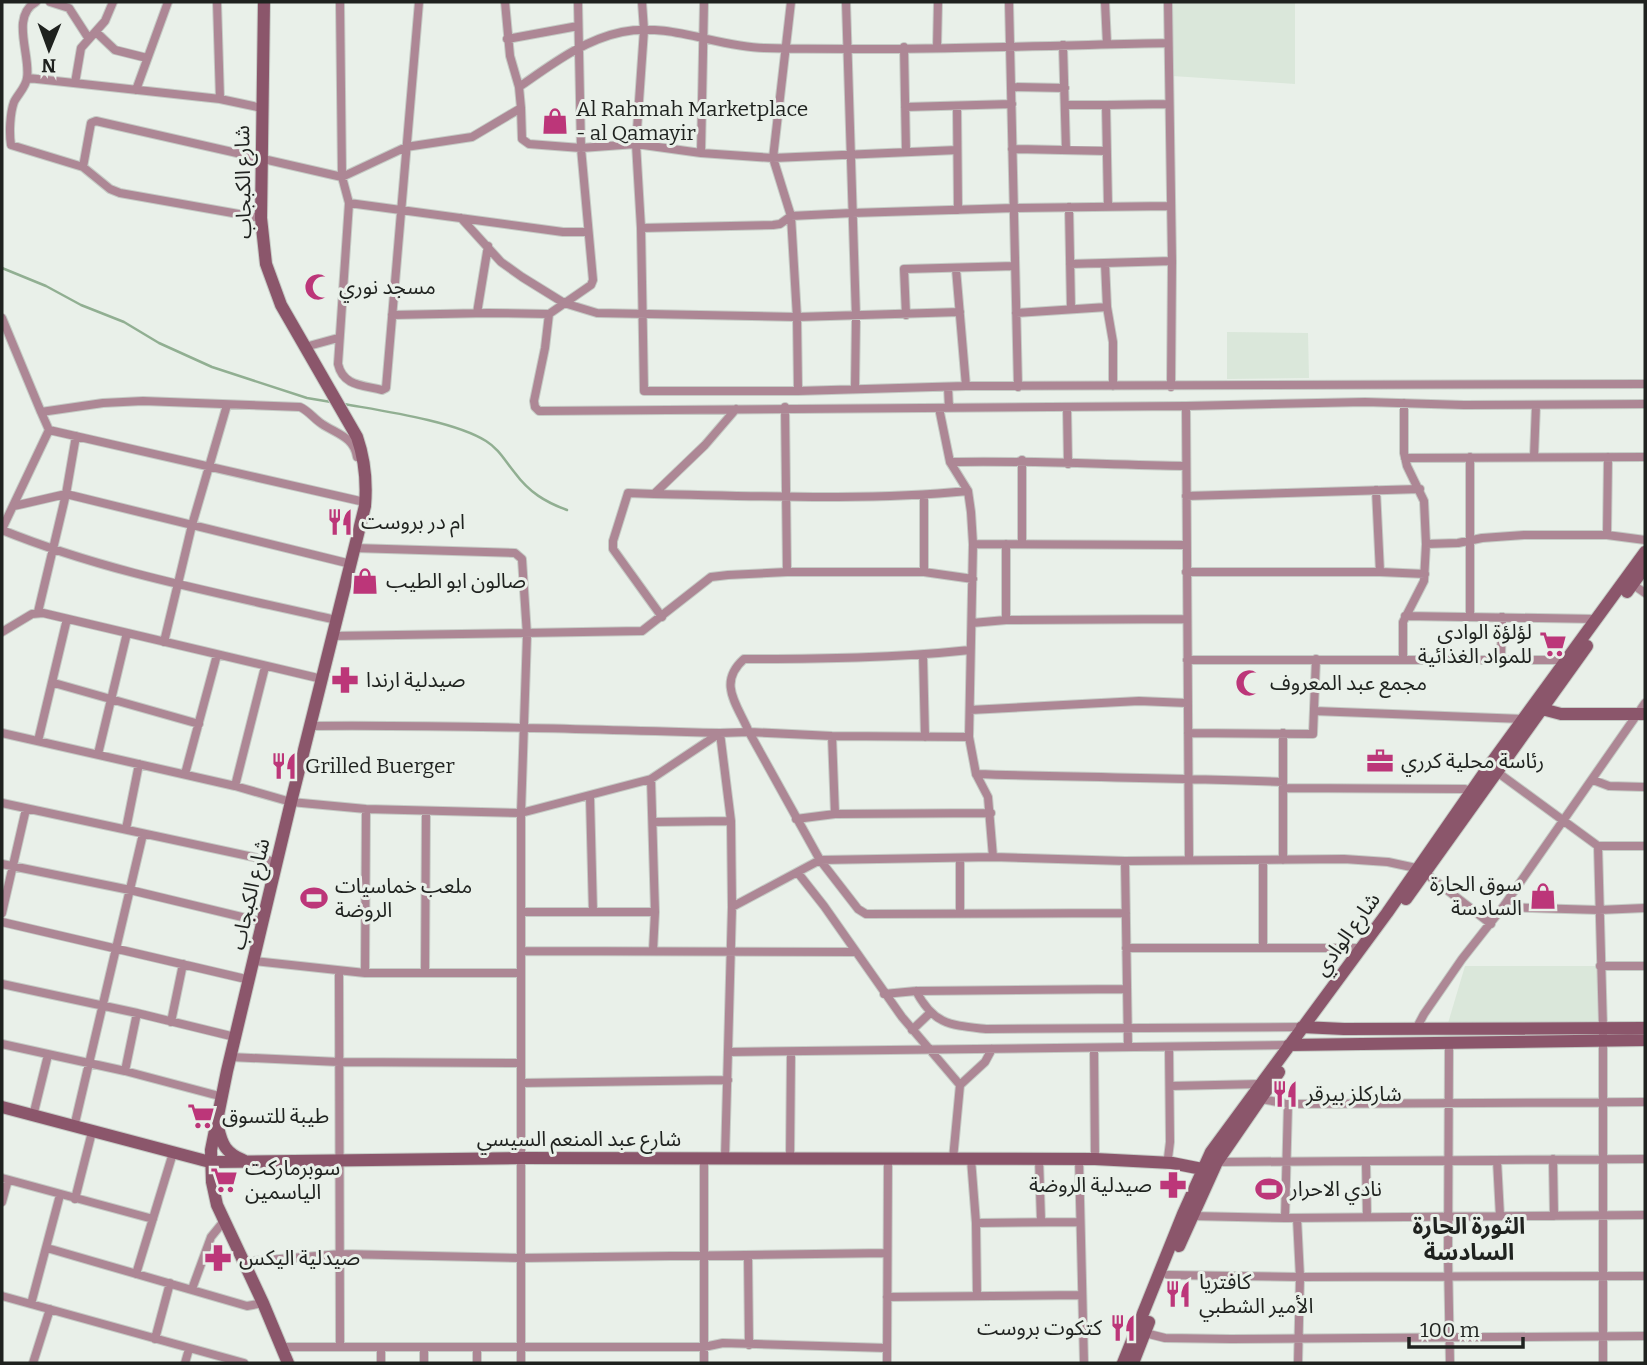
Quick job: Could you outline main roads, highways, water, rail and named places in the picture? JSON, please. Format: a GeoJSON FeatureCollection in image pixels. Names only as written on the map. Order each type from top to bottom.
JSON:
{"type":"FeatureCollection","features":[{"type":"Feature","properties":{"kind":"main road","name":"شارع الكبجاب"},"geometry":{"type":"LineString","coordinates":[[264,2],[261,218],[266,264],[273,286],[351,425],[364,458],[363,504],[351,564],[290,802],[230,1057],[211,1162],[214,1192],[224,1221],[288,1363]]}},
{"type":"Feature","properties":{"kind":"main road","name":"شارع الوادي"},"geometry":{"type":"LineString","coordinates":[[1133,1363],[1216,1162],[1261,1099],[1294,1045],[1645,552]]}},
{"type":"Feature","properties":{"kind":"main road","name":"شارع الوادي"},"geometry":{"type":"LineString","coordinates":[[1476,792],[1497,772],[1645,567]]}},
{"type":"Feature","properties":{"kind":"main road"},"geometry":{"type":"LineString","coordinates":[[1542,709],[1571,715],[1641,714]]}},
{"type":"Feature","properties":{"kind":"main road","name":"شارع الوادي"},"geometry":{"type":"LineString","coordinates":[[1307,1027],[1360,948],[1420,870]]}},
{"type":"Feature","properties":{"kind":"main road"},"geometry":{"type":"LineString","coordinates":[[1307,1027],[1603,1034],[1645,1040]]}},
{"type":"Feature","properties":{"kind":"main road"},"geometry":{"type":"LineString","coordinates":[[1294,1045],[1449,1042],[1603,1034],[1645,1028]]}},
{"type":"Feature","properties":{"kind":"main road","name":"شارع الوادي"},"geometry":{"type":"LineString","coordinates":[[1123,1363],[1211,1152],[1260,1084],[1294,1045]]}},
{"type":"Feature","properties":{"kind":"main road","name":"شارع عبد المنعم السيسي"},"geometry":{"type":"LineString","coordinates":[[2,1107],[211,1162],[521,1157],[1095,1159],[1163,1163],[1170,1168],[1200,1173]]}},
{"type":"Feature","properties":{"kind":"main road"},"geometry":{"type":"LineString","coordinates":[[217,1123],[224,1148],[231,1155],[246,1162]]}},
{"type":"Feature","properties":{"kind":"waterway"},"geometry":{"type":"LineString","coordinates":[[2,268],[124,322],[159,343],[212,367],[307,398],[331,402]]}},
{"type":"Feature","properties":{"kind":"waterway"},"geometry":{"type":"LineString","coordinates":[[344,404],[418,418],[472,434],[495,448],[532,491],[567,510]]}},
{"type":"Feature","properties":{"kind":"place","name":"Al Rahmah Marketplace - al Qamayir"},"geometry":{"type":"Point","coordinates":[555,121]}},
{"type":"Feature","properties":{"kind":"place","name":"مسجد نوري"},"geometry":{"type":"Point","coordinates":[318,287]}},
{"type":"Feature","properties":{"kind":"place","name":"ام در بروست"},"geometry":{"type":"Point","coordinates":[340,522]}},
{"type":"Feature","properties":{"kind":"place","name":"صالون ابو الطيب"},"geometry":{"type":"Point","coordinates":[365,581]}},
{"type":"Feature","properties":{"kind":"place","name":"لؤلؤة الوادي للمواد الغذائية"},"geometry":{"type":"Point","coordinates":[1553,644]}},
{"type":"Feature","properties":{"kind":"place","name":"صيدلية ارندا"},"geometry":{"type":"Point","coordinates":[345,680]}},
{"type":"Feature","properties":{"kind":"place","name":"مجمع عبد المعروف"},"geometry":{"type":"Point","coordinates":[1249,683]}},
{"type":"Feature","properties":{"kind":"place","name":"رئاسة محلية كرري"},"geometry":{"type":"Point","coordinates":[1380,761]}},
{"type":"Feature","properties":{"kind":"place","name":"Grilled Buerger"},"geometry":{"type":"Point","coordinates":[284,766]}},
{"type":"Feature","properties":{"kind":"place","name":"سوق الحارة السادسة"},"geometry":{"type":"Point","coordinates":[1543,896]}},
{"type":"Feature","properties":{"kind":"place","name":"ملعب خماسيات الروضة"},"geometry":{"type":"Point","coordinates":[314,898]}},
{"type":"Feature","properties":{"kind":"place","name":"شاركلز بيرقر"},"geometry":{"type":"Point","coordinates":[1285,1094]}},
{"type":"Feature","properties":{"kind":"place","name":"طيبة للتسوق"},"geometry":{"type":"Point","coordinates":[201,1116]}},
{"type":"Feature","properties":{"kind":"place","name":"سوبرماركت الياسمين"},"geometry":{"type":"Point","coordinates":[224,1180]}},
{"type":"Feature","properties":{"kind":"place","name":"صيدلية الروضة"},"geometry":{"type":"Point","coordinates":[1173,1185]}},
{"type":"Feature","properties":{"kind":"place","name":"نادي الاحرار"},"geometry":{"type":"Point","coordinates":[1269,1189]}},
{"type":"Feature","properties":{"kind":"place","name":"صيدلية اليكس"},"geometry":{"type":"Point","coordinates":[218,1258]}},
{"type":"Feature","properties":{"kind":"place","name":"كافتريا الأمير الشطبي"},"geometry":{"type":"Point","coordinates":[1178,1294]}},
{"type":"Feature","properties":{"kind":"place","name":"كتكوت بروست"},"geometry":{"type":"Point","coordinates":[1123,1328]}},
{"type":"Feature","properties":{"kind":"district","name":"الثورة الحارة السادسة"},"geometry":{"type":"Point","coordinates":[1469,1239]}}]}
